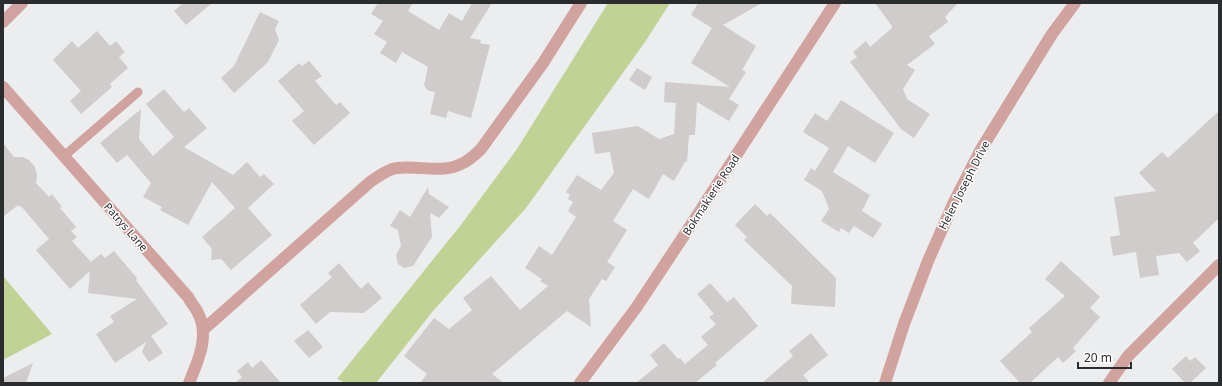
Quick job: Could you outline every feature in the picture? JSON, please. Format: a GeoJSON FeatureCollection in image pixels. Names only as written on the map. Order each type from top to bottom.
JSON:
{"type":"FeatureCollection","features":[{"type":"Feature","properties":{"kind":"street"},"geometry":{"type":"LineString","coordinates":[[3,22],[22,3]]}},
{"type":"Feature","properties":{"kind":"street"},"geometry":{"type":"LineString","coordinates":[[204,329],[370,182],[387,171],[402,168],[451,167],[461,165],[471,158],[480,149],[543,63],[581,3]]}},
{"type":"Feature","properties":{"kind":"street","name":"Bokmakierie Road"},"geometry":{"type":"LineString","coordinates":[[580,383],[636,308],[835,3]]}},
{"type":"Feature","properties":{"kind":"street","name":"Helen Joseph Drive"},"geometry":{"type":"LineString","coordinates":[[885,383],[922,275],[954,202],[980,151],[1052,34],[1075,3]]}},
{"type":"Feature","properties":{"kind":"street","name":"Patrys Lane"},"geometry":{"type":"LineString","coordinates":[[3,87],[63,157],[188,297],[198,313],[204,329],[202,348],[189,383]]}},
{"type":"Feature","properties":{"kind":"street"},"geometry":{"type":"LineString","coordinates":[[1109,383],[1128,356],[1219,265]]}},
{"type":"Feature","properties":{"kind":"lane"},"geometry":{"type":"LineString","coordinates":[[63,157],[138,92]]}},
{"type":"Feature","properties":{"kind":"green space"},"geometry":{"type":"Polygon","coordinates":[[[608,3],[670,3],[645,42],[526,208],[433,311],[376,383],[346,383],[337,379],[460,226],[517,149],[608,3]]]}},
{"type":"Feature","properties":{"kind":"green space"},"geometry":{"type":"Polygon","coordinates":[[[3,276],[52,334],[3,360],[3,276]]]}},
{"type":"Feature","properties":{"kind":"building"},"geometry":{"type":"Polygon","coordinates":[[[183,3],[212,3],[186,25],[174,11],[183,3]]]}},
{"type":"Feature","properties":{"kind":"building"},"geometry":{"type":"Polygon","coordinates":[[[378,3],[413,3],[408,11],[439,30],[449,13],[462,21],[472,3],[492,3],[470,38],[481,40],[480,43],[490,45],[471,118],[448,111],[446,118],[430,114],[435,92],[427,90],[424,85],[428,67],[402,52],[396,63],[380,53],[387,42],[374,34],[383,21],[371,14],[378,3]]]}},
{"type":"Feature","properties":{"kind":"building"},"geometry":{"type":"Polygon","coordinates":[[[698,3],[762,3],[723,25],[756,46],[742,70],[746,72],[729,99],[739,105],[729,121],[697,102],[695,135],[689,135],[687,162],[685,162],[674,181],[663,174],[649,199],[633,189],[613,221],[627,230],[607,262],[615,267],[606,281],[602,279],[589,299],[591,327],[567,311],[492,374],[504,383],[420,383],[427,374],[404,356],[434,318],[449,329],[472,310],[463,298],[491,276],[520,310],[548,286],[540,281],[542,279],[525,268],[539,246],[552,255],[576,217],[568,211],[573,202],[568,199],[570,195],[566,192],[577,175],[601,190],[614,173],[610,152],[595,154],[592,133],[638,126],[659,139],[674,134],[676,103],[664,102],[665,82],[730,87],[691,63],[712,28],[691,15],[698,3]]]}},
{"type":"Feature","properties":{"kind":"building"},"geometry":{"type":"Polygon","coordinates":[[[875,3],[958,3],[945,17],[948,22],[929,36],[935,44],[907,65],[915,70],[903,89],[907,99],[930,114],[914,138],[901,129],[850,62],[857,57],[853,52],[866,41],[870,47],[892,28],[875,3]]]}},
{"type":"Feature","properties":{"kind":"building"},"geometry":{"type":"Polygon","coordinates":[[[260,12],[279,21],[275,29],[279,40],[268,62],[234,93],[221,78],[234,66],[260,12]]]}},
{"type":"Feature","properties":{"kind":"building"},"geometry":{"type":"Polygon","coordinates":[[[97,31],[110,46],[116,41],[125,52],[119,57],[128,68],[110,84],[112,87],[81,114],[70,101],[81,91],[53,60],[72,41],[78,48],[97,31]]]}},
{"type":"Feature","properties":{"kind":"building"},"geometry":{"type":"Polygon","coordinates":[[[309,61],[322,76],[315,81],[336,105],[340,102],[350,113],[314,145],[292,121],[304,111],[278,81],[299,63],[302,66],[309,61]]]}},
{"type":"Feature","properties":{"kind":"building"},"geometry":{"type":"Polygon","coordinates":[[[637,68],[652,77],[645,90],[629,80],[637,68]]]}},
{"type":"Feature","properties":{"kind":"building"},"geometry":{"type":"Polygon","coordinates":[[[164,89],[184,112],[189,108],[207,128],[184,147],[233,175],[247,162],[260,177],[264,174],[274,184],[248,208],[272,235],[231,270],[221,259],[211,260],[212,249],[202,237],[235,208],[212,182],[188,225],[160,210],[162,207],[143,197],[151,183],[127,155],[117,163],[100,143],[141,109],[139,139],[153,156],[174,137],[146,104],[164,89]]]}},
{"type":"Feature","properties":{"kind":"building"},"geometry":{"type":"Polygon","coordinates":[[[841,100],[894,133],[875,163],[848,146],[833,172],[870,195],[862,211],[882,224],[873,238],[854,226],[849,233],[841,228],[839,232],[821,221],[829,209],[822,191],[804,180],[811,168],[815,171],[829,148],[803,132],[815,113],[827,121],[841,100]]]}},
{"type":"Feature","properties":{"kind":"building"},"geometry":{"type":"Polygon","coordinates":[[[1219,111],[1219,218],[1193,243],[1200,251],[1187,262],[1179,253],[1156,256],[1159,275],[1140,278],[1136,252],[1113,256],[1110,237],[1120,235],[1114,197],[1156,191],[1139,173],[1162,152],[1168,158],[1219,111]]]}},
{"type":"Feature","properties":{"kind":"building"},"geometry":{"type":"Polygon","coordinates":[[[3,143],[14,157],[22,157],[29,160],[35,167],[37,175],[36,183],[49,197],[52,194],[62,207],[60,208],[76,227],[71,231],[77,237],[72,241],[91,262],[101,254],[105,258],[114,251],[137,278],[136,280],[168,324],[151,336],[163,353],[149,362],[142,352],[146,342],[115,363],[96,334],[114,322],[110,316],[137,299],[88,293],[90,271],[70,289],[36,250],[49,239],[21,206],[20,207],[18,205],[3,217],[3,143]]]}},
{"type":"Feature","properties":{"kind":"building"},"geometry":{"type":"Polygon","coordinates":[[[428,187],[429,194],[449,207],[439,218],[430,213],[432,237],[413,266],[404,268],[398,264],[396,255],[401,246],[398,230],[390,226],[400,210],[410,217],[428,187]]]}},
{"type":"Feature","properties":{"kind":"building"},"geometry":{"type":"Polygon","coordinates":[[[755,204],[767,216],[770,213],[836,278],[835,307],[791,304],[792,286],[744,240],[747,237],[735,225],[755,204]]]}},
{"type":"Feature","properties":{"kind":"building"},"geometry":{"type":"Polygon","coordinates":[[[1061,261],[1100,297],[1090,308],[1100,317],[1073,348],[1076,351],[1063,363],[1058,357],[1030,383],[1020,383],[1000,361],[1032,332],[1029,328],[1065,296],[1045,279],[1061,261]]]}},
{"type":"Feature","properties":{"kind":"building"},"geometry":{"type":"Polygon","coordinates":[[[339,263],[361,289],[368,282],[382,298],[364,313],[330,312],[316,324],[300,305],[332,277],[328,273],[339,263]]]}},
{"type":"Feature","properties":{"kind":"building"},"geometry":{"type":"Polygon","coordinates":[[[710,283],[727,302],[734,297],[758,326],[715,363],[717,365],[695,383],[636,383],[658,365],[650,355],[664,343],[678,359],[680,358],[685,364],[708,345],[701,337],[716,324],[709,317],[714,314],[697,294],[710,283]]]}},
{"type":"Feature","properties":{"kind":"building"},"geometry":{"type":"Polygon","coordinates":[[[308,330],[323,347],[309,358],[294,341],[308,330]]]}},
{"type":"Feature","properties":{"kind":"building"},"geometry":{"type":"Polygon","coordinates":[[[811,333],[828,355],[803,375],[810,383],[762,383],[793,356],[789,351],[811,333]]]}},
{"type":"Feature","properties":{"kind":"building"},"geometry":{"type":"Polygon","coordinates":[[[1186,356],[1190,361],[1195,357],[1206,368],[1190,383],[1185,383],[1172,369],[1186,356]]]}},
{"type":"Feature","properties":{"kind":"building"},"geometry":{"type":"Polygon","coordinates":[[[261,360],[281,383],[235,383],[242,377],[237,371],[248,362],[252,368],[261,360]]]}},
{"type":"Feature","properties":{"kind":"building"},"geometry":{"type":"Polygon","coordinates":[[[33,363],[26,383],[3,383],[3,378],[33,363]]]}}]}
